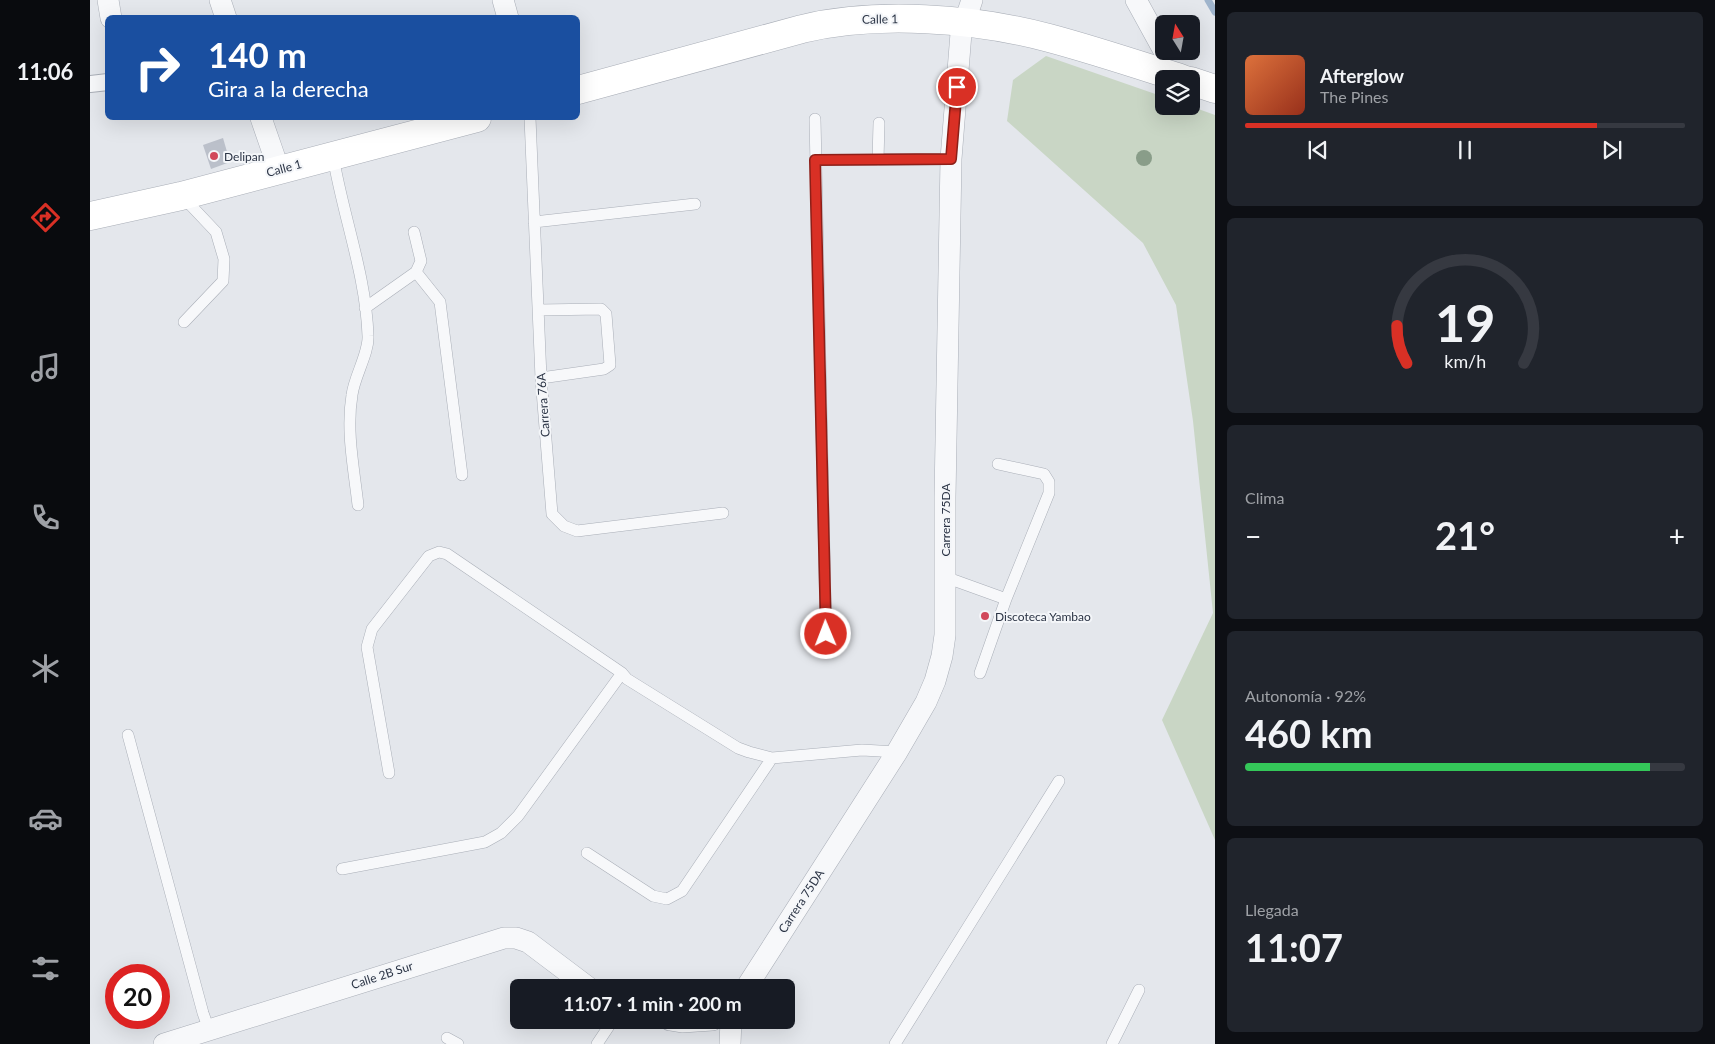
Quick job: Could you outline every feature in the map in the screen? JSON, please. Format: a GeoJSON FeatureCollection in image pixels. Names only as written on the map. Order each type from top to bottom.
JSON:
{"type":"FeatureCollection","features":[{"type":"Feature","properties":{"kind":"main road","name":"Calle 1"},"geometry":{"type":"LineString","coordinates":[[580,89],[830,22],[860,19],[912,18],[968,12],[1006,29],[1048,38],[1155,70]]}},
{"type":"Feature","properties":{"kind":"main road","name":"Calle 1"},"geometry":{"type":"LineString","coordinates":[[1200,84],[1215,89]]}},
{"type":"Feature","properties":{"kind":"main road","name":"Calle 1"},"geometry":{"type":"LineString","coordinates":[[90,216],[181,196],[469,120]]}},
{"type":"Feature","properties":{"kind":"street"},"geometry":{"type":"LineString","coordinates":[[108,0],[110,15]]}},
{"type":"Feature","properties":{"kind":"street"},"geometry":{"type":"LineString","coordinates":[[220,0],[225,15]]}},
{"type":"Feature","properties":{"kind":"street"},"geometry":{"type":"LineString","coordinates":[[503,0],[507,15]]}},
{"type":"Feature","properties":{"kind":"street"},"geometry":{"type":"LineString","coordinates":[[1136,0],[1155,35]]}},
{"type":"Feature","properties":{"kind":"street","name":"Carrera 75DA"},"geometry":{"type":"LineString","coordinates":[[752,979],[897,752],[926,702],[935,681],[942,656],[945,635],[951,159],[961,33],[968,12]]}},
{"type":"Feature","properties":{"kind":"street"},"geometry":{"type":"LineString","coordinates":[[90,84],[105,82]]}},
{"type":"Feature","properties":{"kind":"street"},"geometry":{"type":"LineString","coordinates":[[261,120],[278,170]]}},
{"type":"Feature","properties":{"kind":"street","name":"Calle 2B Sur"},"geometry":{"type":"LineString","coordinates":[[164,1044],[504,938],[516,938],[528,942],[576,979]]}},
{"type":"Feature","properties":{"kind":"street"},"geometry":{"type":"LineString","coordinates":[[730,1044],[731,1029]]}},
{"type":"Feature","properties":{"kind":"lane"},"geometry":{"type":"LineString","coordinates":[[815,119],[826,634]]}},
{"type":"Feature","properties":{"kind":"lane","name":"Carrera 76A"},"geometry":{"type":"LineString","coordinates":[[530,120],[539,310],[540,378],[552,514],[564,526],[577,531],[723,513]]}},
{"type":"Feature","properties":{"kind":"lane"},"geometry":{"type":"LineString","coordinates":[[878,160],[879,123]]}},
{"type":"Feature","properties":{"kind":"lane"},"geometry":{"type":"LineString","coordinates":[[333,156],[340,195],[364,287],[368,339],[352,394],[350,433],[358,505]]}},
{"type":"Feature","properties":{"kind":"lane"},"geometry":{"type":"LineString","coordinates":[[815,160],[951,159]]}},
{"type":"Feature","properties":{"kind":"lane"},"geometry":{"type":"LineString","coordinates":[[181,196],[216,232],[224,258],[223,281],[184,322]]}},
{"type":"Feature","properties":{"kind":"lane"},"geometry":{"type":"LineString","coordinates":[[534,222],[695,204]]}},
{"type":"Feature","properties":{"kind":"lane"},"geometry":{"type":"LineString","coordinates":[[365,308],[416,272],[421,261],[414,232]]}},
{"type":"Feature","properties":{"kind":"lane"},"geometry":{"type":"LineString","coordinates":[[416,272],[440,302],[462,475]]}},
{"type":"Feature","properties":{"kind":"lane"},"geometry":{"type":"LineString","coordinates":[[539,310],[601,309],[606,314],[610,365],[604,369],[540,378]]}},
{"type":"Feature","properties":{"kind":"lane"},"geometry":{"type":"LineString","coordinates":[[980,673],[1006,599],[1049,493],[1048,482],[1044,474],[998,464]]}},
{"type":"Feature","properties":{"kind":"lane"},"geometry":{"type":"LineString","coordinates":[[389,773],[367,646],[372,629],[429,556],[439,552],[447,554],[622,673],[627,679],[738,748],[772,758],[862,750],[897,752]]}},
{"type":"Feature","properties":{"kind":"lane"},"geometry":{"type":"LineString","coordinates":[[945,577],[1006,599]]}},
{"type":"Feature","properties":{"kind":"lane"},"geometry":{"type":"LineString","coordinates":[[342,869],[485,842],[502,833],[518,816],[622,673]]}},
{"type":"Feature","properties":{"kind":"lane"},"geometry":{"type":"LineString","coordinates":[[128,735],[203,1014],[210,1030]]}},
{"type":"Feature","properties":{"kind":"lane"},"geometry":{"type":"LineString","coordinates":[[587,853],[653,896],[667,899],[682,891],[772,758]]}},
{"type":"Feature","properties":{"kind":"lane"},"geometry":{"type":"LineString","coordinates":[[895,1044],[1059,781]]}},
{"type":"Feature","properties":{"kind":"lane"},"geometry":{"type":"LineString","coordinates":[[1112,1044],[1139,990]]}},
{"type":"Feature","properties":{"kind":"lane"},"geometry":{"type":"LineString","coordinates":[[597,1044],[607,1029]]}},
{"type":"Feature","properties":{"kind":"lane"},"geometry":{"type":"LineString","coordinates":[[447,1038],[458,1044]]}},
{"type":"Feature","properties":{"kind":"green space"},"geometry":{"type":"Polygon","coordinates":[[[1046,56],[1155,94],[1155,115],[1200,115],[1200,110],[1215,115],[1215,840],[1162,720],[1213,613],[1193,421],[1176,305],[1143,243],[1007,121],[1013,80],[1046,56]]]}},
{"type":"Feature","properties":{"kind":"building"},"geometry":{"type":"Polygon","coordinates":[[[223,138],[230,162],[211,169],[203,145],[223,138]]]}},
{"type":"Feature","properties":{"kind":"waterway"},"geometry":{"type":"LineString","coordinates":[[1208,0],[1215,12]]}},
{"type":"Feature","properties":{"kind":"place","name":"Delipan"},"geometry":{"type":"Point","coordinates":[214,156]}},
{"type":"Feature","properties":{"kind":"place","name":"Discoteca Yambao"},"geometry":{"type":"Point","coordinates":[985,616]}},
{"type":"Feature","properties":{"kind":"route"},"geometry":{"type":"LineString","coordinates":[[826,634],[815,160],[951,159],[957,87]]}}]}
